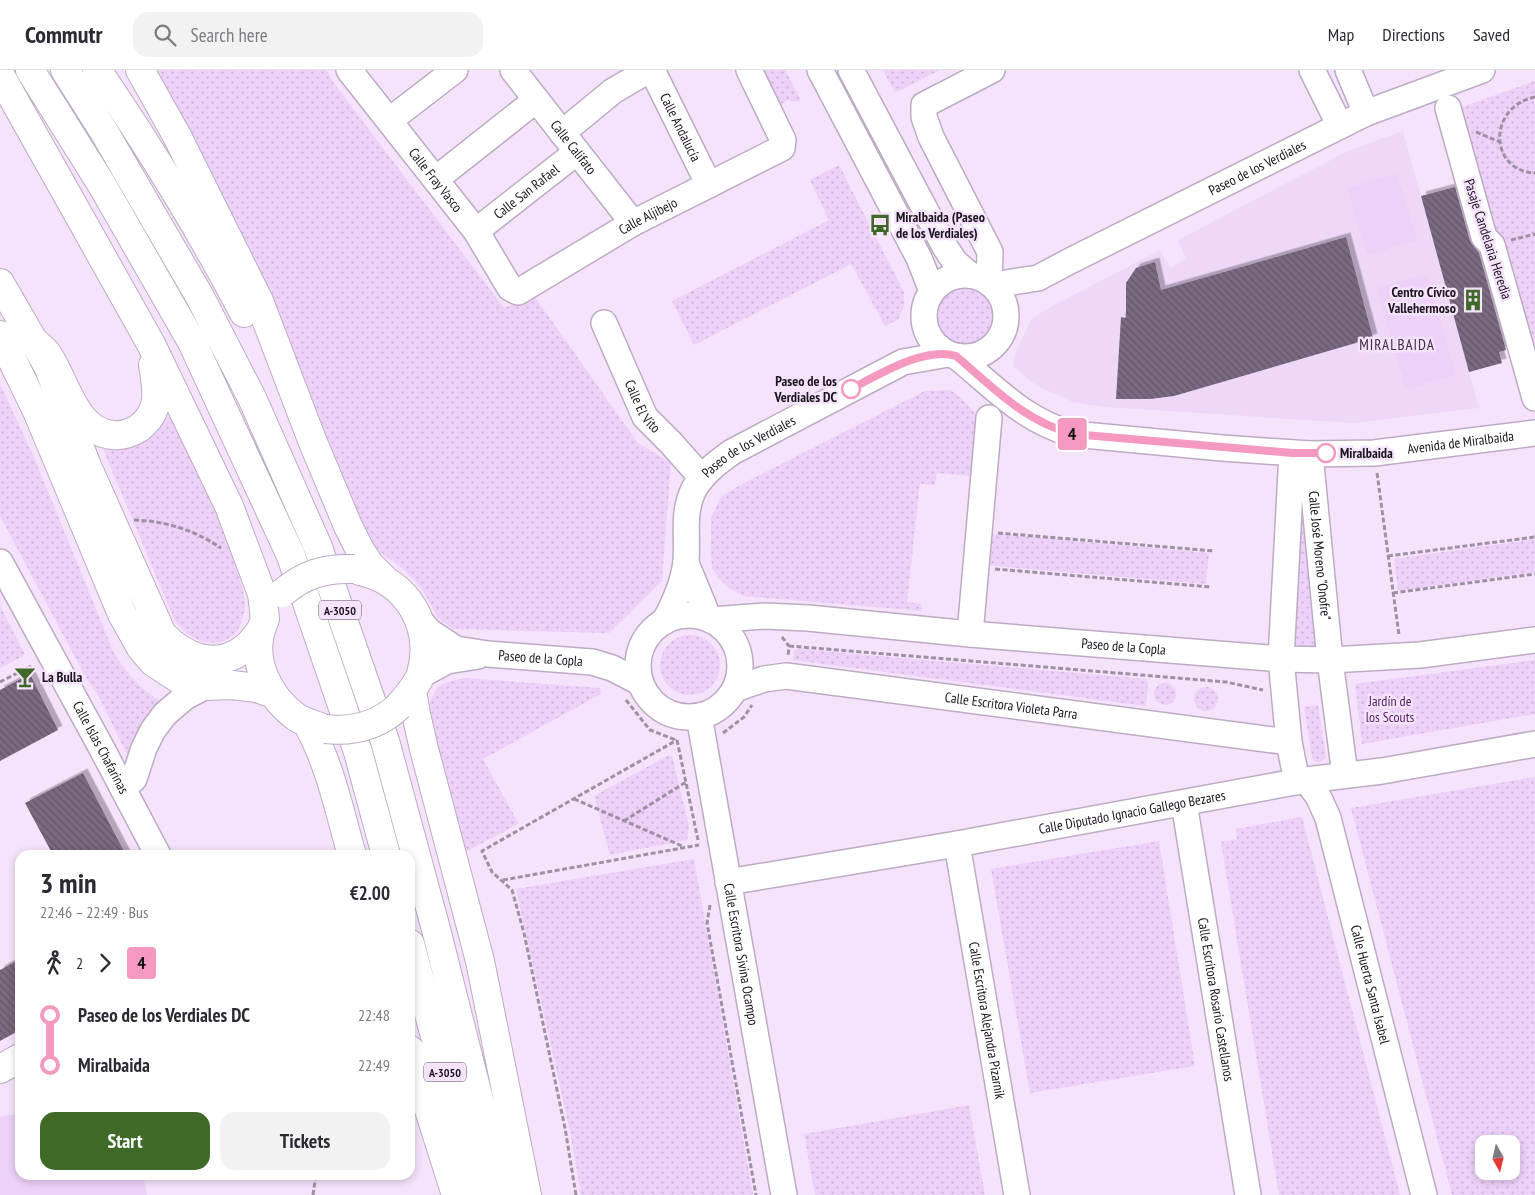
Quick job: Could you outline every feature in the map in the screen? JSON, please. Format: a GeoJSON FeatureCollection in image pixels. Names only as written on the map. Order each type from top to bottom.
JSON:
{"type":"FeatureCollection","features":[{"type":"Feature","properties":{"kind":"main road","name":"A-3050"},"geometry":{"type":"LineString","coordinates":[[30,70],[102,185],[192,342],[291,556],[358,752],[385,850]]}},
{"type":"Feature","properties":{"kind":"main road","name":"A-3050"},"geometry":{"type":"LineString","coordinates":[[65,70],[103,130],[200,297],[252,398],[318,546],[385,741],[415,850]]}},
{"type":"Feature","properties":{"kind":"main road"},"geometry":{"type":"LineString","coordinates":[[97,70],[129,117],[223,273],[312,440]]}},
{"type":"Feature","properties":{"kind":"main road"},"geometry":{"type":"LineString","coordinates":[[140,70],[176,136],[259,301],[312,440],[360,550],[370,565],[409,599],[420,621],[424,645],[411,690],[390,714],[361,728],[337,730],[316,726],[296,717],[266,683],[261,666],[258,645],[263,625],[272,605],[282,593],[306,576],[339,569],[354,569],[370,572],[384,578]]}},
{"type":"Feature","properties":{"kind":"main road"},"geometry":{"type":"LineString","coordinates":[[0,75],[151,344],[229,506],[262,594],[263,625],[247,647],[236,655],[208,660],[192,656],[173,646],[162,634],[87,466],[48,366],[0,283]]}},
{"type":"Feature","properties":{"kind":"main road"},"geometry":{"type":"LineString","coordinates":[[0,335],[37,411],[122,614],[141,648],[153,662],[182,681],[206,686],[232,685],[257,688],[274,694]]}},
{"type":"Feature","properties":{"kind":"main road"},"geometry":{"type":"LineString","coordinates":[[35,342],[48,354],[81,417],[97,431],[117,436],[136,430],[152,414],[157,399],[151,344]]}},
{"type":"Feature","properties":{"kind":"main road"},"geometry":{"type":"LineString","coordinates":[[411,690],[422,740],[480,961],[527,1195]]}},
{"type":"Feature","properties":{"kind":"main road"},"geometry":{"type":"LineString","coordinates":[[316,726],[318,742],[334,788],[351,850]]}},
{"type":"Feature","properties":{"kind":"main road"},"geometry":{"type":"LineString","coordinates":[[339,850],[342,820]]}},
{"type":"Feature","properties":{"kind":"main road","name":"A-3050"},"geometry":{"type":"LineString","coordinates":[[415,852],[503,1195]]}},
{"type":"Feature","properties":{"kind":"main road","name":"A-3050"},"geometry":{"type":"LineString","coordinates":[[415,962],[478,1195]]}},
{"type":"Feature","properties":{"kind":"main road"},"geometry":{"type":"LineString","coordinates":[[0,1069],[15,1061]]}},
{"type":"Feature","properties":{"kind":"main road"},"geometry":{"type":"LineString","coordinates":[[415,1066],[456,1195]]}},
{"type":"Feature","properties":{"kind":"street","name":"Calle Fray Vasco"},"geometry":{"type":"LineString","coordinates":[[349,70],[476,231],[510,288],[518,292]]}},
{"type":"Feature","properties":{"kind":"street"},"geometry":{"type":"LineString","coordinates":[[390,120],[455,70]]}},
{"type":"Feature","properties":{"kind":"street","name":"Calle Califato"},"geometry":{"type":"LineString","coordinates":[[513,70],[633,223]]}},
{"type":"Feature","properties":{"kind":"street","name":"Calle San Rafael"},"geometry":{"type":"LineString","coordinates":[[476,231],[570,142],[613,91],[651,70]]}},
{"type":"Feature","properties":{"kind":"street","name":"Calle Andalucía"},"geometry":{"type":"LineString","coordinates":[[651,70],[709,185]]}},
{"type":"Feature","properties":{"kind":"street","name":"Calle Aljibejo"},"geometry":{"type":"LineString","coordinates":[[518,292],[633,223],[782,148],[783,140],[749,70]]}},
{"type":"Feature","properties":{"kind":"street"},"geometry":{"type":"LineString","coordinates":[[820,70],[919,258],[932,292]]}},
{"type":"Feature","properties":{"kind":"street"},"geometry":{"type":"LineString","coordinates":[[851,70],[944,247],[955,262],[984,281],[1002,296],[1006,310],[996,358],[1007,400]]}},
{"type":"Feature","properties":{"kind":"street"},"geometry":{"type":"LineString","coordinates":[[984,281],[990,252],[931,137],[924,117],[924,106],[992,70]]}},
{"type":"Feature","properties":{"kind":"street"},"geometry":{"type":"LineString","coordinates":[[1312,70],[1340,126]]}},
{"type":"Feature","properties":{"kind":"street"},"geometry":{"type":"LineString","coordinates":[[1348,70],[1366,113]]}},
{"type":"Feature","properties":{"kind":"street","name":"Paseo de los Verdiales"},"geometry":{"type":"LineString","coordinates":[[1002,333],[1018,303],[1038,278],[1366,113],[1482,70]]}},
{"type":"Feature","properties":{"kind":"street"},"geometry":{"type":"LineString","coordinates":[[436,179],[536,100]]}},
{"type":"Feature","properties":{"kind":"street","name":"Pasaje Candelaria Heredia"},"geometry":{"type":"LineString","coordinates":[[1448,108],[1484,237],[1492,245],[1535,398]]}},
{"type":"Feature","properties":{"kind":"street"},"geometry":{"type":"LineString","coordinates":[[984,281],[956,276],[942,282],[932,292],[926,303],[924,316],[926,329],[938,348],[952,355],[967,358],[989,350],[1002,333]]}},
{"type":"Feature","properties":{"kind":"street","name":"Paseo de los Verdiales"},"geometry":{"type":"LineString","coordinates":[[984,281],[1038,278]]}},
{"type":"Feature","properties":{"kind":"street","name":"Calle El Vito"},"geometry":{"type":"LineString","coordinates":[[604,323],[645,417],[671,442],[702,478]]}},
{"type":"Feature","properties":{"kind":"street","name":"Paseo de los Verdiales"},"geometry":{"type":"LineString","coordinates":[[903,362],[926,329]]}},
{"type":"Feature","properties":{"kind":"street","name":"Paseo de los Verdiales"},"geometry":{"type":"LineString","coordinates":[[664,622],[676,598],[686,562],[688,504],[702,478],[714,465],[732,452],[903,362],[952,355]]}},
{"type":"Feature","properties":{"kind":"street","name":"Avenida de Miralbaida"},"geometry":{"type":"LineString","coordinates":[[952,355],[1019,409],[1056,430],[1073,434],[1301,453],[1374,453],[1535,433]]}},
{"type":"Feature","properties":{"kind":"street"},"geometry":{"type":"LineString","coordinates":[[970,634],[989,418]]}},
{"type":"Feature","properties":{"kind":"street","name":"Calle José Moreno \"Onofre\""},"geometry":{"type":"LineString","coordinates":[[1281,659],[1301,453]]}},
{"type":"Feature","properties":{"kind":"street","name":"Calle José Moreno \"Onofre\""},"geometry":{"type":"LineString","coordinates":[[1301,453],[1330,660]]}},
{"type":"Feature","properties":{"kind":"street","name":"Calle Islas Chafarinas"},"geometry":{"type":"LineString","coordinates":[[0,562],[155,850]]}},
{"type":"Feature","properties":{"kind":"street","name":"Paseo de los Verdiales"},"geometry":{"type":"LineString","coordinates":[[686,562],[710,619]]}},
{"type":"Feature","properties":{"kind":"street"},"geometry":{"type":"LineString","coordinates":[[686,615],[710,619],[723,627],[732,637],[738,649],[739,676],[735,689],[726,701],[714,710],[699,716],[685,716],[671,713],[658,706],[648,696],[631,689],[638,668],[640,654],[646,640],[654,630],[674,617],[686,615]]}},
{"type":"Feature","properties":{"kind":"street","name":"Paseo de la Copla"},"geometry":{"type":"LineString","coordinates":[[710,619],[765,616],[808,618],[970,634],[1281,659],[1330,660],[1402,656],[1535,640]]}},
{"type":"Feature","properties":{"kind":"street","name":"Paseo de la Copla"},"geometry":{"type":"LineString","coordinates":[[420,621],[430,632],[456,649],[488,654],[592,662],[612,668],[631,689]]}},
{"type":"Feature","properties":{"kind":"street","name":"Paseo de la Copla"},"geometry":{"type":"LineString","coordinates":[[592,662],[613,656],[646,640]]}},
{"type":"Feature","properties":{"kind":"street","name":"Paseo de la Copla"},"geometry":{"type":"LineString","coordinates":[[411,690],[447,661],[488,654]]}},
{"type":"Feature","properties":{"kind":"street","name":"Calle Huerta Santa Isabel"},"geometry":{"type":"LineString","coordinates":[[1281,659],[1289,742],[1301,781],[1318,796],[1328,818],[1424,1195]]}},
{"type":"Feature","properties":{"kind":"street"},"geometry":{"type":"LineString","coordinates":[[1330,660],[1346,775]]}},
{"type":"Feature","properties":{"kind":"street","name":"Calle Escritora Violeta Parra"},"geometry":{"type":"LineString","coordinates":[[735,689],[764,679],[786,676],[1289,742]]}},
{"type":"Feature","properties":{"kind":"street"},"geometry":{"type":"LineString","coordinates":[[122,787],[134,779],[144,748],[153,730],[165,714],[185,697],[206,686]]}},
{"type":"Feature","properties":{"kind":"street","name":"Calle Escritora Sivina Ocampo"},"geometry":{"type":"LineString","coordinates":[[699,716],[784,1195]]}},
{"type":"Feature","properties":{"kind":"street","name":"Calle Diputado Ignacio Gallego Bezares"},"geometry":{"type":"LineString","coordinates":[[728,882],[957,844],[1301,781],[1382,771],[1535,744]]}},
{"type":"Feature","properties":{"kind":"street","name":"Calle Escritora Rosario Castellanos"},"geometry":{"type":"LineString","coordinates":[[1184,803],[1248,1195]]}},
{"type":"Feature","properties":{"kind":"street","name":"Calle Escritora Alejandra Pizarnik"},"geometry":{"type":"LineString","coordinates":[[957,844],[1017,1195]]}},
{"type":"Feature","properties":{"kind":"path"},"geometry":{"type":"LineString","coordinates":[[1534,174],[1520,170],[1511,163],[1504,153],[1500,142],[1500,129],[1504,117],[1512,107],[1522,100],[1535,97]]}},
{"type":"Feature","properties":{"kind":"path"},"geometry":{"type":"LineString","coordinates":[[1374,453],[1402,656]]}},
{"type":"Feature","properties":{"kind":"path"},"geometry":{"type":"LineString","coordinates":[[128,520],[149,520],[188,529],[226,553]]}},
{"type":"Feature","properties":{"kind":"path"},"geometry":{"type":"LineString","coordinates":[[979,531],[1214,551]]}},
{"type":"Feature","properties":{"kind":"path"},"geometry":{"type":"LineString","coordinates":[[1388,556],[1535,537]]}},
{"type":"Feature","properties":{"kind":"path"},"geometry":{"type":"LineString","coordinates":[[976,567],[1211,587]]}},
{"type":"Feature","properties":{"kind":"path"},"geometry":{"type":"LineString","coordinates":[[1393,593],[1535,574]]}},
{"type":"Feature","properties":{"kind":"path"},"geometry":{"type":"LineString","coordinates":[[0,682],[35,664]]}},
{"type":"Feature","properties":{"kind":"path"},"geometry":{"type":"LineString","coordinates":[[631,689],[650,730],[676,740]]}},
{"type":"Feature","properties":{"kind":"path"},"geometry":{"type":"LineString","coordinates":[[676,740],[701,854]]}},
{"type":"Feature","properties":{"kind":"path"},"geometry":{"type":"LineString","coordinates":[[576,1195],[565,1128],[524,933],[512,890],[492,872],[482,851],[676,740]]}},
{"type":"Feature","properties":{"kind":"path"},"geometry":{"type":"LineString","coordinates":[[624,821],[686,782]]}},
{"type":"Feature","properties":{"kind":"path"},"geometry":{"type":"LineString","coordinates":[[574,799],[684,848]]}},
{"type":"Feature","properties":{"kind":"path"},"geometry":{"type":"LineString","coordinates":[[502,880],[699,845]]}},
{"type":"Feature","properties":{"kind":"path"},"geometry":{"type":"LineString","coordinates":[[711,900],[707,923],[756,1195]]}},
{"type":"Feature","properties":{"kind":"path"},"geometry":{"type":"LineString","coordinates":[[313,1195],[315,1180]]}},
{"type":"Feature","properties":{"kind":"shaded area"},"geometry":{"type":"Polygon","coordinates":[[[1403,131],[1479,408],[1353,423],[1105,407],[1073,402],[1030,381],[1013,366],[1015,354],[1031,320],[1045,310],[1160,250],[1170,268],[1186,259],[1178,240],[1348,151],[1403,131]]]}},
{"type":"Feature","properties":{"kind":"green space"},"geometry":{"type":"Polygon","coordinates":[[[154,70],[327,70],[333,82],[504,308],[534,296],[638,443],[671,463],[662,581],[609,633],[453,629],[439,619],[422,589],[402,568],[375,548],[364,530],[274,304],[154,70]]]}},
{"type":"Feature","properties":{"kind":"green space"},"geometry":{"type":"Polygon","coordinates":[[[753,70],[785,70],[801,100],[797,102],[787,100],[782,104],[780,110],[753,70]]]}},
{"type":"Feature","properties":{"kind":"green space"},"geometry":{"type":"Polygon","coordinates":[[[883,70],[940,70],[895,93],[883,70]]]}},
{"type":"Feature","properties":{"kind":"green space"},"geometry":{"type":"Polygon","coordinates":[[[1535,81],[1535,378],[1454,110],[1535,81]]]}},
{"type":"Feature","properties":{"kind":"green space"},"geometry":{"type":"Polygon","coordinates":[[[839,165],[904,292],[904,306],[899,319],[885,326],[851,264],[694,345],[672,301],[829,220],[810,180],[839,165]]]}},
{"type":"Feature","properties":{"kind":"green space"},"geometry":{"type":"Polygon","coordinates":[[[1397,174],[1417,240],[1367,255],[1347,188],[1397,174]]]}},
{"type":"Feature","properties":{"kind":"green space"},"geometry":{"type":"Polygon","coordinates":[[[1427,274],[1456,375],[1406,389],[1377,288],[1427,274]]]}},
{"type":"Feature","properties":{"kind":"green space"},"geometry":{"type":"Polygon","coordinates":[[[959,289],[971,289],[981,293],[989,301],[993,317],[989,333],[981,341],[971,345],[959,345],[949,341],[941,333],[937,323],[937,311],[941,301],[949,293],[959,289]]]}},
{"type":"Feature","properties":{"kind":"green space"},"geometry":{"type":"Polygon","coordinates":[[[0,384],[33,455],[114,653],[136,681],[156,699],[164,703],[131,763],[97,693],[85,676],[0,516],[0,384]]]}},
{"type":"Feature","properties":{"kind":"green space"},"geometry":{"type":"Polygon","coordinates":[[[950,390],[957,394],[984,422],[980,477],[937,473],[935,485],[920,484],[907,602],[922,604],[922,611],[743,596],[729,588],[719,579],[712,568],[711,518],[721,497],[740,485],[925,391],[950,390]]]}},
{"type":"Feature","properties":{"kind":"green space"},"geometry":{"type":"Polygon","coordinates":[[[169,417],[176,421],[238,559],[234,561],[244,595],[244,614],[239,628],[233,636],[216,643],[197,639],[188,634],[175,621],[103,449],[119,448],[154,433],[169,417]]]}},
{"type":"Feature","properties":{"kind":"green space"},"geometry":{"type":"Polygon","coordinates":[[[1303,480],[1323,645],[1304,650],[1287,644],[1303,480]]]}},
{"type":"Feature","properties":{"kind":"green space"},"geometry":{"type":"Polygon","coordinates":[[[985,533],[1209,553],[1206,584],[982,565],[985,533]]]}},
{"type":"Feature","properties":{"kind":"green space"},"geometry":{"type":"Polygon","coordinates":[[[1535,539],[1535,572],[1398,591],[1394,559],[1535,539]]]}},
{"type":"Feature","properties":{"kind":"green space"},"geometry":{"type":"Polygon","coordinates":[[[0,605],[25,655],[0,668],[0,605]]]}},
{"type":"Feature","properties":{"kind":"green space"},"geometry":{"type":"Polygon","coordinates":[[[684,635],[696,635],[707,640],[715,648],[720,659],[718,677],[707,690],[696,695],[684,695],[673,690],[665,682],[660,671],[660,659],[665,648],[673,640],[684,635]]]}},
{"type":"Feature","properties":{"kind":"green space"},"geometry":{"type":"Polygon","coordinates":[[[797,649],[1146,679],[1148,682],[1146,706],[793,660],[794,651],[797,649]]]}},
{"type":"Feature","properties":{"kind":"green space","name":"Jardín de los Scouts"},"geometry":{"type":"Polygon","coordinates":[[[1535,660],[1535,714],[1362,744],[1355,684],[1535,660]]]}},
{"type":"Feature","properties":{"kind":"green space"},"geometry":{"type":"Polygon","coordinates":[[[465,678],[600,688],[601,694],[483,759],[519,824],[465,852],[427,711],[432,696],[439,687],[449,681],[465,678]]]}},
{"type":"Feature","properties":{"kind":"green space"},"geometry":{"type":"Polygon","coordinates":[[[1161,683],[1169,683],[1176,690],[1176,698],[1169,705],[1161,705],[1154,698],[1154,690],[1161,683]]]}},
{"type":"Feature","properties":{"kind":"green space"},"geometry":{"type":"Polygon","coordinates":[[[1206,687],[1215,690],[1218,699],[1215,708],[1206,711],[1197,708],[1194,699],[1197,690],[1206,687]]]}},
{"type":"Feature","properties":{"kind":"green space"},"geometry":{"type":"Polygon","coordinates":[[[1318,705],[1326,758],[1321,762],[1314,761],[1312,758],[1304,707],[1318,705]]]}},
{"type":"Feature","properties":{"kind":"green space"},"geometry":{"type":"Polygon","coordinates":[[[667,756],[672,756],[689,826],[687,840],[610,855],[594,796],[667,756]]]}},
{"type":"Feature","properties":{"kind":"green space"},"geometry":{"type":"Polygon","coordinates":[[[1535,777],[1535,1195],[1452,1195],[1351,808],[1535,777]]]}},
{"type":"Feature","properties":{"kind":"green space"},"geometry":{"type":"Polygon","coordinates":[[[1302,817],[1400,1195],[1279,1195],[1221,842],[1237,839],[1236,829],[1302,817]]]}},
{"type":"Feature","properties":{"kind":"green space"},"geometry":{"type":"Polygon","coordinates":[[[1159,841],[1195,1066],[1030,1093],[991,869],[1159,841]]]}},
{"type":"Feature","properties":{"kind":"green space"},"geometry":{"type":"Polygon","coordinates":[[[694,859],[753,1195],[581,1195],[570,1131],[516,889],[694,859]]]}},
{"type":"Feature","properties":{"kind":"green space"},"geometry":{"type":"Polygon","coordinates":[[[969,1105],[985,1195],[815,1195],[804,1134],[969,1105]]]}},
{"type":"Feature","properties":{"kind":"green space"},"geometry":{"type":"Polygon","coordinates":[[[15,1114],[15,1180],[144,1180],[147,1195],[0,1195],[0,1117],[15,1114]]]}},
{"type":"Feature","properties":{"kind":"building","name":"Centro Cívico Vallehermoso"},"geometry":{"type":"Polygon","coordinates":[[[1455,187],[1470,241],[1479,253],[1506,350],[1499,352],[1502,363],[1469,372],[1421,196],[1455,187]]]}},
{"type":"Feature","properties":{"kind":"building"},"geometry":{"type":"Polygon","coordinates":[[[1346,237],[1373,338],[1174,396],[1150,399],[1116,399],[1121,317],[1126,318],[1126,283],[1136,268],[1155,262],[1161,290],[1346,237]]]}},
{"type":"Feature","properties":{"kind":"building"},"geometry":{"type":"Polygon","coordinates":[[[30,674],[58,730],[0,761],[0,690],[30,674]]]}},
{"type":"Feature","properties":{"kind":"building"},"geometry":{"type":"Polygon","coordinates":[[[83,773],[123,850],[50,850],[25,803],[83,773]]]}},
{"type":"Feature","properties":{"kind":"building"},"geometry":{"type":"Polygon","coordinates":[[[15,962],[15,1033],[0,1041],[0,970],[15,962]]]}},
{"type":"Feature","properties":{"kind":"bus line","name":"4"},"geometry":{"type":"LineString","coordinates":[[851,389],[903,362],[948,354],[956,356],[1028,416],[1056,430],[1073,434],[1222,448],[1292,453],[1326,453]]}},
{"type":"Feature","properties":{"kind":"place","name":"Miralbaida (Paseo de los Verdiales)"},"geometry":{"type":"Point","coordinates":[880,225]}},
{"type":"Feature","properties":{"kind":"place","name":"Centro Cívico Vallehermoso"},"geometry":{"type":"Point","coordinates":[1473,300]}},
{"type":"Feature","properties":{"kind":"place","name":"Paseo de los Verdiales DC"},"geometry":{"type":"Point","coordinates":[851,389]}},
{"type":"Feature","properties":{"kind":"place","name":"Miralbaida"},"geometry":{"type":"Point","coordinates":[1326,453]}},
{"type":"Feature","properties":{"kind":"place","name":"La Bulla"},"geometry":{"type":"Point","coordinates":[25,677]}},
{"type":"Feature","properties":{"kind":"district","name":"MIRALBAIDA"},"geometry":{"type":"Point","coordinates":[1397,344]}}]}
